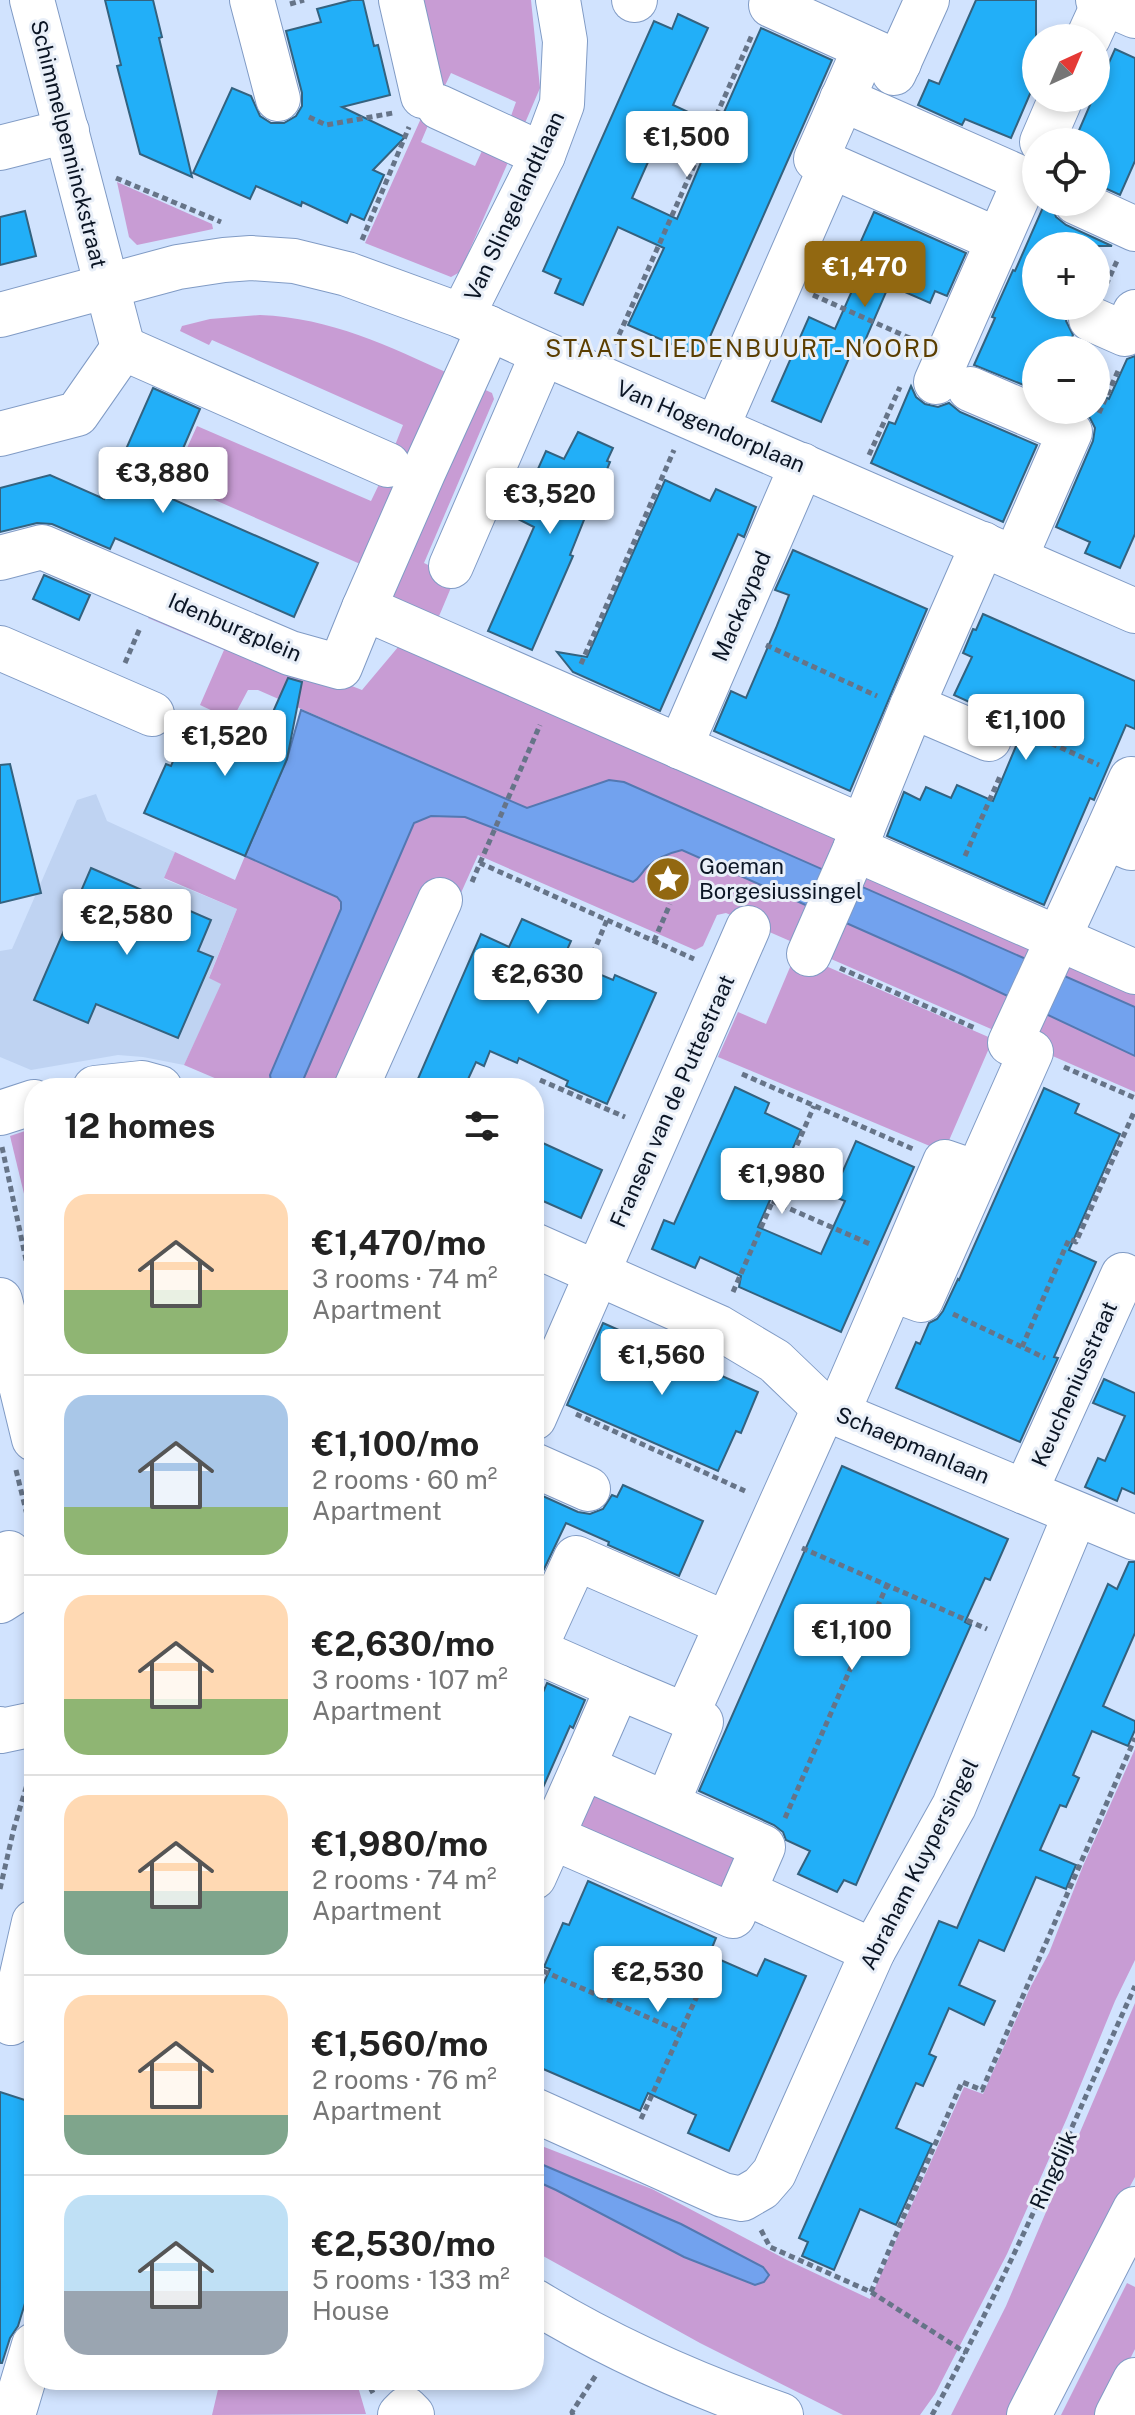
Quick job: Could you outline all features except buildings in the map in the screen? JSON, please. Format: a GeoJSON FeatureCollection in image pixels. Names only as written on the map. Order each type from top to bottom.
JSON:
{"type":"FeatureCollection","features":[{"type":"Feature","properties":{"kind":"street","name":"Schimmelpenninckstraat"},"geometry":{"type":"LineString","coordinates":[[32,0],[106,288]]}},
{"type":"Feature","properties":{"kind":"street"},"geometry":{"type":"LineString","coordinates":[[252,0],[278,99]]}},
{"type":"Feature","properties":{"kind":"street"},"geometry":{"type":"LineString","coordinates":[[401,0],[426,104],[543,155]]}},
{"type":"Feature","properties":{"kind":"street","name":"Van Slingelandtlaan"},"geometry":{"type":"LineString","coordinates":[[364,608],[423,473],[476,322],[562,104],[565,41],[558,0]]}},
{"type":"Feature","properties":{"kind":"street"},"geometry":{"type":"LineString","coordinates":[[927,0],[886,61],[842,99],[816,159],[826,176],[998,240]]}},
{"type":"Feature","properties":{"kind":"street"},"geometry":{"type":"LineString","coordinates":[[768,2],[886,61]]}},
{"type":"Feature","properties":{"kind":"street"},"geometry":{"type":"LineString","coordinates":[[842,99],[1022,161]]}},
{"type":"Feature","properties":{"kind":"street"},"geometry":{"type":"LineString","coordinates":[[0,148],[67,131]]}},
{"type":"Feature","properties":{"kind":"street"},"geometry":{"type":"LineString","coordinates":[[703,422],[781,281],[826,176]]}},
{"type":"Feature","properties":{"kind":"street"},"geometry":{"type":"LineString","coordinates":[[809,954],[911,709],[1070,432],[938,378],[1022,191]]}},
{"type":"Feature","properties":{"kind":"street"},"geometry":{"type":"LineString","coordinates":[[1110,215],[1134,225]]}},
{"type":"Feature","properties":{"kind":"street","name":"Van Hogendorplaan"},"geometry":{"type":"LineString","coordinates":[[0,315],[178,267],[224,260],[294,261],[347,274],[476,322],[1135,611]]}},
{"type":"Feature","properties":{"kind":"street"},"geometry":{"type":"LineString","coordinates":[[106,288],[123,348]]}},
{"type":"Feature","properties":{"kind":"street"},"geometry":{"type":"LineString","coordinates":[[0,434],[77,414],[123,348]]}},
{"type":"Feature","properties":{"kind":"street"},"geometry":{"type":"LineString","coordinates":[[123,348],[388,465]]}},
{"type":"Feature","properties":{"kind":"street"},"geometry":{"type":"LineString","coordinates":[[451,566],[543,353]]}},
{"type":"Feature","properties":{"kind":"street","name":"Mackaypad"},"geometry":{"type":"LineString","coordinates":[[680,747],[802,465]]}},
{"type":"Feature","properties":{"kind":"street","name":"Idenburgplein"},"geometry":{"type":"LineString","coordinates":[[0,558],[42,547],[290,653],[340,667],[364,608]]}},
{"type":"Feature","properties":{"kind":"street"},"geometry":{"type":"LineString","coordinates":[[364,608],[680,747],[859,838],[949,890],[1135,972]]}},
{"type":"Feature","properties":{"kind":"street"},"geometry":{"type":"LineString","coordinates":[[0,648],[152,714]]}},
{"type":"Feature","properties":{"kind":"street"},"geometry":{"type":"LineString","coordinates":[[911,709],[996,737]]}},
{"type":"Feature","properties":{"kind":"street"},"geometry":{"type":"LineString","coordinates":[[686,1716],[774,1520],[831,1411],[905,1282],[1020,1048],[1058,937],[1120,838],[1131,779]]}},
{"type":"Feature","properties":{"kind":"street"},"geometry":{"type":"LineString","coordinates":[[360,1078],[440,900]]}},
{"type":"Feature","properties":{"kind":"street","name":"Fransen van de Puttestraat"},"geometry":{"type":"LineString","coordinates":[[544,1395],[748,928]]}},
{"type":"Feature","properties":{"kind":"street"},"geometry":{"type":"LineString","coordinates":[[0,1113],[24,1105]]}},
{"type":"Feature","properties":{"kind":"street","name":"Schaepmanlaan"},"geometry":{"type":"LineString","coordinates":[[544,1249],[718,1327],[775,1361],[831,1411],[1135,1538]]}},
{"type":"Feature","properties":{"kind":"street","name":"Keucheniusstraat"},"geometry":{"type":"LineString","coordinates":[[1025,1492],[1123,1275]]}},
{"type":"Feature","properties":{"kind":"street"},"geometry":{"type":"LineString","coordinates":[[8,1300],[23,1449]]}},
{"type":"Feature","properties":{"kind":"street"},"geometry":{"type":"LineString","coordinates":[[544,1469],[588,1489]]}},
{"type":"Feature","properties":{"kind":"street","name":"Abraham Kuypersingel"},"geometry":{"type":"LineString","coordinates":[[742,2199],[761,2188],[774,2173],[873,1951],[954,1806],[1075,1515]]}},
{"type":"Feature","properties":{"kind":"street"},"geometry":{"type":"LineString","coordinates":[[18,1543],[24,1570]]}},
{"type":"Feature","properties":{"kind":"street"},"geometry":{"type":"LineString","coordinates":[[544,1628],[576,1558],[727,1624]]}},
{"type":"Feature","properties":{"kind":"street"},"geometry":{"type":"LineString","coordinates":[[0,1601],[24,1586]]}},
{"type":"Feature","properties":{"kind":"street"},"geometry":{"type":"LineString","coordinates":[[544,1654],[701,1722],[667,1804]]}},
{"type":"Feature","properties":{"kind":"street"},"geometry":{"type":"LineString","coordinates":[[544,1855],[618,1687]]}},
{"type":"Feature","properties":{"kind":"street"},"geometry":{"type":"LineString","coordinates":[[0,1729],[24,1726]]}},
{"type":"Feature","properties":{"kind":"street"},"geometry":{"type":"LineString","coordinates":[[583,1767],[763,1847],[738,1904]]}},
{"type":"Feature","properties":{"kind":"street"},"geometry":{"type":"LineString","coordinates":[[552,1837],[873,1951]]}},
{"type":"Feature","properties":{"kind":"street"},"geometry":{"type":"LineString","coordinates":[[15,2024],[24,1976]]}},
{"type":"Feature","properties":{"kind":"street"},"geometry":{"type":"LineString","coordinates":[[544,2115],[723,2195],[742,2199]]}},
{"type":"Feature","properties":{"kind":"street"},"geometry":{"type":"LineString","coordinates":[[1029,2415],[1130,2232]]}},
{"type":"Feature","properties":{"kind":"street"},"geometry":{"type":"LineString","coordinates":[[544,2307],[615,2346],[665,2369],[781,2415]]}},
{"type":"Feature","properties":{"kind":"street"},"geometry":{"type":"LineString","coordinates":[[13,2415],[24,2378]]}},
{"type":"Feature","properties":{"kind":"street"},"geometry":{"type":"LineString","coordinates":[[1117,2415],[1135,2380]]}},
{"type":"Feature","properties":{"kind":"path"},"geometry":{"type":"LineString","coordinates":[[600,378],[768,2]]}},
{"type":"Feature","properties":{"kind":"path"},"geometry":{"type":"LineString","coordinates":[[278,99],[290,109],[326,125],[426,104]]}},
{"type":"Feature","properties":{"kind":"path"},"geometry":{"type":"LineString","coordinates":[[347,274],[426,104]]}},
{"type":"Feature","properties":{"kind":"path"},"geometry":{"type":"LineString","coordinates":[[80,186],[118,177],[221,222],[224,260]]}},
{"type":"Feature","properties":{"kind":"path"},"geometry":{"type":"LineString","coordinates":[[1110,388],[1121,363],[1117,359],[1117,322],[1134,225]]}},
{"type":"Feature","properties":{"kind":"path"},"geometry":{"type":"LineString","coordinates":[[781,281],[938,378],[854,487]]}},
{"type":"Feature","properties":{"kind":"path"},"geometry":{"type":"LineString","coordinates":[[480,863],[519,776],[703,422]]}},
{"type":"Feature","properties":{"kind":"path"},"geometry":{"type":"LineString","coordinates":[[1070,432],[1087,424]]}},
{"type":"Feature","properties":{"kind":"path"},"geometry":{"type":"LineString","coordinates":[[110,696],[155,594]]}},
{"type":"Feature","properties":{"kind":"path"},"geometry":{"type":"LineString","coordinates":[[730,629],[911,709]]}},
{"type":"Feature","properties":{"kind":"path"},"geometry":{"type":"LineString","coordinates":[[949,890],[1008,760],[996,737],[1020,730],[1131,779]]}},
{"type":"Feature","properties":{"kind":"path"},"geometry":{"type":"LineString","coordinates":[[654,941],[670,904]]}},
{"type":"Feature","properties":{"kind":"path"},"geometry":{"type":"LineString","coordinates":[[589,963],[607,920]]}},
{"type":"Feature","properties":{"kind":"path"},"geometry":{"type":"LineString","coordinates":[[742,1074],[961,1168]]}},
{"type":"Feature","properties":{"kind":"path"},"geometry":{"type":"LineString","coordinates":[[544,1082],[659,1131]]}},
{"type":"Feature","properties":{"kind":"path"},"geometry":{"type":"LineString","coordinates":[[718,1327],[814,1106]]}},
{"type":"Feature","properties":{"kind":"path"},"geometry":{"type":"LineString","coordinates":[[1022,1347],[1069,1239],[1076,1242],[1135,1110]]}},
{"type":"Feature","properties":{"kind":"path"},"geometry":{"type":"LineString","coordinates":[[0,1140],[8,1300]]}},
{"type":"Feature","properties":{"kind":"path"},"geometry":{"type":"LineString","coordinates":[[772,1201],[905,1282],[1022,1347],[1078,1374]]}},
{"type":"Feature","properties":{"kind":"path"},"geometry":{"type":"LineString","coordinates":[[544,1412],[774,1520],[887,1585],[1022,1644]]}},
{"type":"Feature","properties":{"kind":"path"},"geometry":{"type":"LineString","coordinates":[[18,1543],[23,1449]]}},
{"type":"Feature","properties":{"kind":"path"},"geometry":{"type":"LineString","coordinates":[[763,1847],[773,1845],[887,1585]]}},
{"type":"Feature","properties":{"kind":"path"},"geometry":{"type":"LineString","coordinates":[[871,2292],[962,2082],[982,2090],[1135,1738]]}},
{"type":"Feature","properties":{"kind":"path"},"geometry":{"type":"LineString","coordinates":[[0,1889],[24,1794]]}},
{"type":"Feature","properties":{"kind":"path"},"geometry":{"type":"LineString","coordinates":[[626,2152],[738,1904]]}},
{"type":"Feature","properties":{"kind":"path"},"geometry":{"type":"LineString","coordinates":[[544,1971],[681,2032]]}},
{"type":"Feature","properties":{"kind":"path","name":"Ringdijk"},"geometry":{"type":"LineString","coordinates":[[932,2415],[966,2353],[1035,2210],[1135,1986]]}},
{"type":"Feature","properties":{"kind":"path"},"geometry":{"type":"LineString","coordinates":[[742,2199],[770,2247],[871,2292],[966,2353]]}},
{"type":"Feature","properties":{"kind":"shaded area"},"geometry":{"type":"Polygon","coordinates":[[[413,0],[531,0],[540,88],[525,123],[511,116],[516,102],[451,73],[440,96],[413,0]]]}},
{"type":"Feature","properties":{"kind":"shaded area"},"geometry":{"type":"Polygon","coordinates":[[[437,104],[421,142],[475,166],[487,140],[513,151],[460,272],[451,277],[365,243],[427,105],[437,104]]]}},
{"type":"Feature","properties":{"kind":"shaded area"},"geometry":{"type":"Polygon","coordinates":[[[117,182],[212,224],[213,229],[137,245],[129,237],[117,182]]]}},
{"type":"Feature","properties":{"kind":"shaded area"},"geometry":{"type":"Polygon","coordinates":[[[260,315],[311,322],[359,335],[452,375],[418,466],[386,468],[403,425],[212,340],[209,345],[180,331],[182,326],[210,319],[260,315]]]}},
{"type":"Feature","properties":{"kind":"shaded area"},"geometry":{"type":"Polygon","coordinates":[[[475,385],[492,393],[494,399],[424,563],[455,578],[437,621],[381,606],[475,385]]]}},
{"type":"Feature","properties":{"kind":"shaded area"},"geometry":{"type":"Polygon","coordinates":[[[197,426],[371,501],[384,474],[415,472],[367,567],[172,481],[197,426]]]}},
{"type":"Feature","properties":{"kind":"shaded area"},"geometry":{"type":"Polygon","coordinates":[[[152,608],[362,690],[409,634],[1135,978],[1135,1007],[624,782],[527,808],[258,690],[248,690],[232,720],[200,705],[224,650],[148,618],[152,608]]]}},
{"type":"Feature","properties":{"kind":"shaded area"},"geometry":{"type":"Polygon","coordinates":[[[96,794],[107,821],[175,852],[164,879],[237,909],[209,977],[222,984],[184,1065],[118,1055],[31,1070],[0,1057],[0,951],[12,949],[77,800],[96,794]]]}},
{"type":"Feature","properties":{"kind":"shaded area"},"geometry":{"type":"Polygon","coordinates":[[[431,816],[465,817],[638,879],[657,860],[682,850],[961,974],[1135,1056],[1135,1092],[726,913],[717,915],[703,946],[695,950],[478,855],[456,904],[420,890],[338,1078],[304,1078],[414,822],[431,816]]]}},
{"type":"Feature","properties":{"kind":"shaded area"},"geometry":{"type":"Polygon","coordinates":[[[175,852],[235,880],[245,856],[337,897],[341,902],[341,909],[272,1078],[215,1078],[184,1065],[221,984],[209,978],[237,909],[164,878],[175,852]]]}},
{"type":"Feature","properties":{"kind":"shaded area"},"geometry":{"type":"Polygon","coordinates":[[[796,953],[993,1039],[944,1152],[718,1057],[738,1012],[766,1024],[796,953]]]}},
{"type":"Feature","properties":{"kind":"shaded area"},"geometry":{"type":"Polygon","coordinates":[[[24,1131],[24,1194],[10,1136],[24,1131]]]}},
{"type":"Feature","properties":{"kind":"shaded area"},"geometry":{"type":"Polygon","coordinates":[[[1135,1749],[1135,1960],[1007,2254],[935,2394],[920,2415],[843,2415],[700,2343],[544,2257],[544,2184],[769,2275],[763,2267],[681,2224],[544,2165],[544,2147],[652,2189],[787,2260],[870,2299],[964,2087],[983,2094],[1049,1953],[1083,1866],[1135,1749]]]}},
{"type":"Feature","properties":{"kind":"shaded area"},"geometry":{"type":"Polygon","coordinates":[[[584,1783],[749,1855],[731,1899],[564,1830],[584,1783]]]}},
{"type":"Feature","properties":{"kind":"shaded area"},"geometry":{"type":"Polygon","coordinates":[[[1135,2003],[1135,2177],[1007,2415],[951,2415],[1006,2306],[1135,2003]]]}},
{"type":"Feature","properties":{"kind":"shaded area"},"geometry":{"type":"Polygon","coordinates":[[[1127,2283],[1135,2287],[1135,2349],[1102,2415],[1061,2415],[1127,2283]]]}},
{"type":"Feature","properties":{"kind":"shaded area"},"geometry":{"type":"Polygon","coordinates":[[[218,2390],[359,2390],[366,2414],[212,2415],[218,2390]]]}},
{"type":"Feature","properties":{"kind":"water","name":"Goeman Borgesiussingel"},"geometry":{"type":"Polygon","coordinates":[[[301,710],[527,808],[609,780],[624,782],[1135,1007],[1135,1056],[961,974],[682,850],[655,861],[633,882],[465,817],[431,816],[414,823],[304,1078],[270,1078],[341,909],[337,897],[245,856],[287,759],[301,710]]]}},
{"type":"Feature","properties":{"kind":"water"},"geometry":{"type":"Polygon","coordinates":[[[544,2165],[681,2224],[763,2267],[769,2275],[764,2282],[755,2285],[684,2257],[544,2185],[544,2165]]]}},
{"type":"Feature","properties":{"kind":"place","name":"Goeman Borgesiussingel"},"geometry":{"type":"Point","coordinates":[668,879]}},
{"type":"Feature","properties":{"kind":"district","name":"STAATSLIEDENBUURT-NOORD"},"geometry":{"type":"Point","coordinates":[743,349]}}]}
